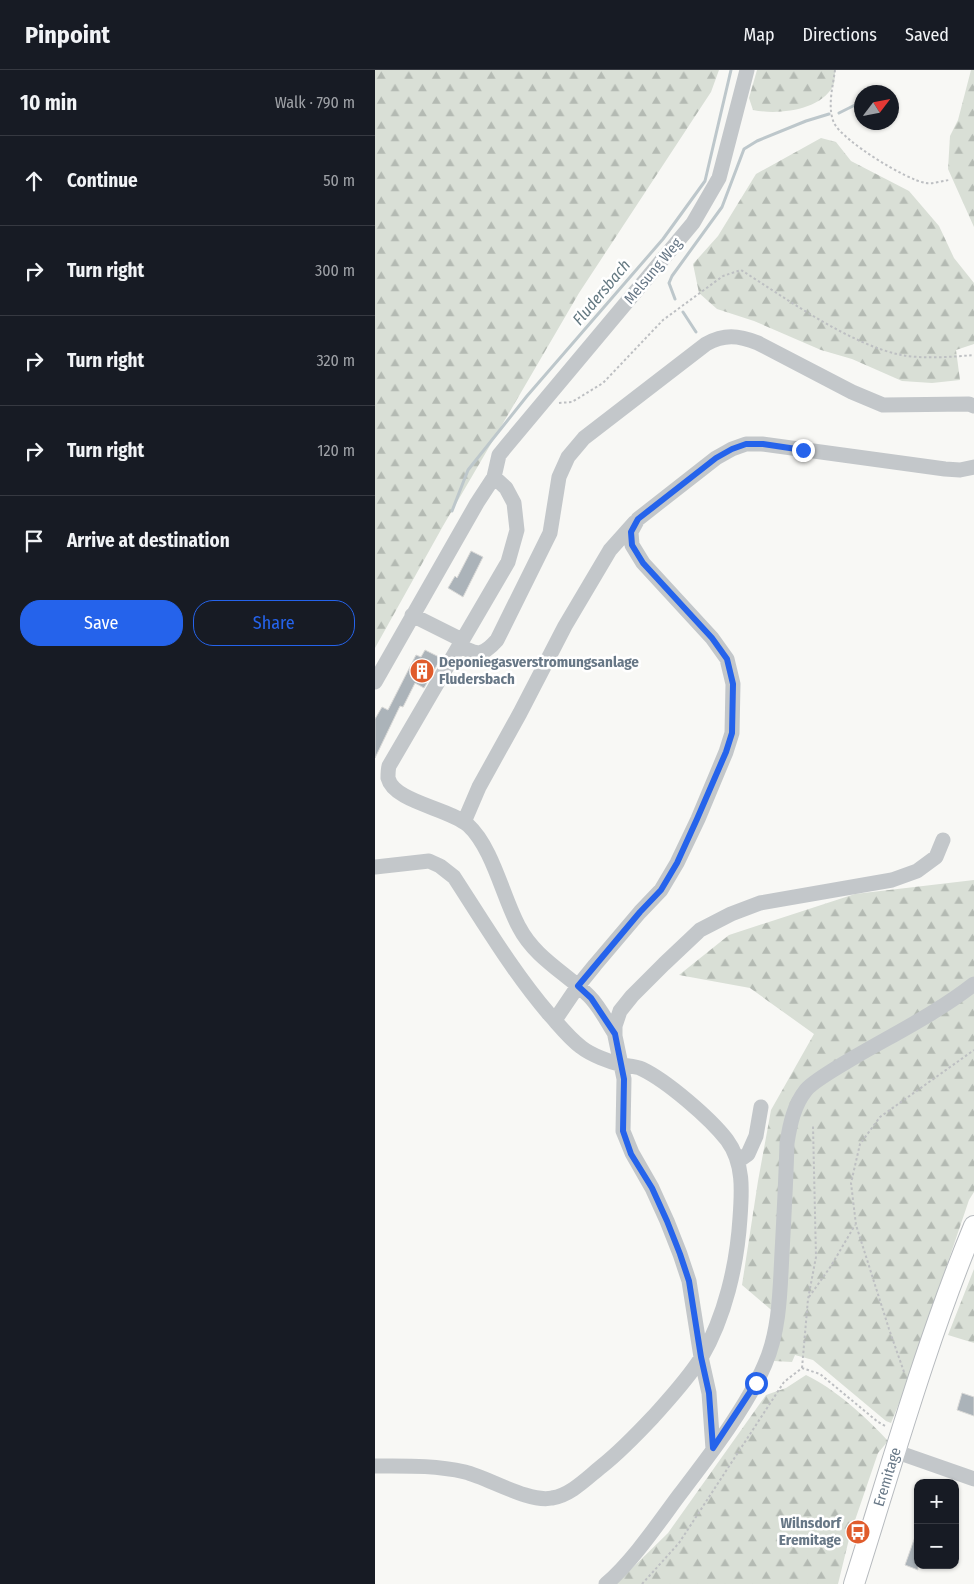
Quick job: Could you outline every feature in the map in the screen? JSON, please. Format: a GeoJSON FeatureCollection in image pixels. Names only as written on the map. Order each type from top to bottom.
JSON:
{"type":"FeatureCollection","features":[{"type":"Feature","properties":{"kind":"main road","name":"Eremitage"},"geometry":{"type":"LineString","coordinates":[[854,1584],[943,1306],[974,1226]]}},
{"type":"Feature","properties":{"kind":"street","name":"Melsung Weg"},"geometry":{"type":"LineString","coordinates":[[375,682],[477,503],[494,477],[499,456],[693,223],[719,178],[747,70]]}},
{"type":"Feature","properties":{"kind":"street"},"geometry":{"type":"LineString","coordinates":[[412,615],[460,643],[471,653],[480,653],[488,650],[497,640],[550,533],[559,477],[568,457],[584,438],[706,344],[718,337],[746,338],[852,392],[883,405],[969,404],[974,406]]}},
{"type":"Feature","properties":{"kind":"street"},"geometry":{"type":"LineString","coordinates":[[464,822],[479,787],[520,713],[546,660],[610,550],[638,519],[716,458],[746,444],[763,444],[945,469],[960,470],[974,467]]}},
{"type":"Feature","properties":{"kind":"street"},"geometry":{"type":"LineString","coordinates":[[494,477],[506,488],[514,503],[517,530],[508,562],[389,766],[388,777],[392,786],[400,794],[457,817],[464,822],[479,840],[491,862],[519,927],[527,940],[539,954],[591,998],[615,1034]]}},
{"type":"Feature","properties":{"kind":"street"},"geometry":{"type":"LineString","coordinates":[[555,1020],[578,986],[661,890],[677,863],[697,819],[726,752],[732,733],[733,684],[727,659],[712,638],[643,563],[632,545],[631,532],[638,519]]}},
{"type":"Feature","properties":{"kind":"street"},"geometry":{"type":"LineString","coordinates":[[713,1448],[709,1393],[701,1357],[689,1281],[680,1254],[652,1188],[631,1154],[623,1131],[624,1094],[615,1034],[615,1026],[620,1011],[632,996],[701,930],[731,914],[760,903],[892,880],[917,871],[936,856],[943,840]]}},
{"type":"Feature","properties":{"kind":"street"},"geometry":{"type":"LineString","coordinates":[[375,867],[429,861],[440,866],[453,877],[515,969],[555,1020],[582,1048],[621,1064],[640,1068],[687,1101],[729,1142],[738,1161],[742,1189],[739,1228],[725,1302],[714,1331],[701,1357],[679,1389],[632,1440],[582,1482],[562,1496],[549,1499],[530,1496],[468,1473],[427,1465],[375,1466]]}},
{"type":"Feature","properties":{"kind":"street"},"geometry":{"type":"LineString","coordinates":[[606,1584],[615,1577],[660,1521],[713,1448],[756,1383],[766,1363],[777,1316],[787,1143],[791,1119],[806,1089],[837,1067],[913,1024],[974,984]]}},
{"type":"Feature","properties":{"kind":"street"},"geometry":{"type":"LineString","coordinates":[[738,1161],[748,1154],[755,1136],[761,1107]]}},
{"type":"Feature","properties":{"kind":"street"},"geometry":{"type":"LineString","coordinates":[[899,1444],[974,1479]]}},
{"type":"Feature","properties":{"kind":"path"},"geometry":{"type":"LineString","coordinates":[[835,70],[831,107],[833,121],[838,128],[856,145],[882,163],[909,176],[926,183],[949,180]]}},
{"type":"Feature","properties":{"kind":"path"},"geometry":{"type":"LineString","coordinates":[[904,1372],[856,1225],[851,1183],[861,1144],[880,1117],[974,1050]]}},
{"type":"Feature","properties":{"kind":"path"},"geometry":{"type":"LineString","coordinates":[[643,1584],[679,1543],[784,1382],[802,1368],[808,1299],[816,1257],[813,1126]]}},
{"type":"Feature","properties":{"kind":"path"},"geometry":{"type":"LineString","coordinates":[[808,1299],[856,1225]]}},
{"type":"Feature","properties":{"kind":"path"},"geometry":{"type":"LineString","coordinates":[[802,1368],[820,1374],[878,1422],[899,1444]]}},
{"type":"Feature","properties":{"kind":"green space"},"geometry":{"type":"Polygon","coordinates":[[[375,70],[719,70],[711,92],[579,293],[443,526],[375,648],[375,70]]]}},
{"type":"Feature","properties":{"kind":"green space"},"geometry":{"type":"Polygon","coordinates":[[[757,70],[835,70],[835,80],[827,94],[808,106],[774,112],[753,110],[749,98],[757,70]]]}},
{"type":"Feature","properties":{"kind":"green space"},"geometry":{"type":"Polygon","coordinates":[[[971,70],[974,70],[974,227],[948,169],[950,136],[958,120],[971,70]]]}},
{"type":"Feature","properties":{"kind":"green space"},"geometry":{"type":"Polygon","coordinates":[[[821,138],[836,142],[851,161],[909,191],[939,226],[954,258],[974,283],[974,344],[956,350],[960,380],[932,383],[902,381],[852,359],[821,350],[754,321],[717,309],[699,293],[693,264],[718,236],[756,174],[821,138]]]}},
{"type":"Feature","properties":{"kind":"green space"},"geometry":{"type":"Polygon","coordinates":[[[974,880],[974,1192],[969,1200],[906,1386],[891,1423],[886,1421],[813,1360],[795,1355],[792,1362],[774,1361],[783,1320],[742,1285],[771,1110],[814,1034],[750,988],[679,975],[729,935],[855,894],[974,880]]]}},
{"type":"Feature","properties":{"kind":"green space"},"geometry":{"type":"Polygon","coordinates":[[[974,1269],[974,1343],[948,1335],[974,1269]]]}},
{"type":"Feature","properties":{"kind":"green space"},"geometry":{"type":"Polygon","coordinates":[[[806,1375],[850,1404],[888,1441],[878,1453],[850,1535],[838,1584],[616,1584],[668,1533],[766,1395],[786,1388],[806,1375]]]}},
{"type":"Feature","properties":{"kind":"building"},"geometry":{"type":"Polygon","coordinates":[[[471,551],[483,557],[463,597],[448,588],[455,576],[457,578],[471,551]]]}},
{"type":"Feature","properties":{"kind":"building","name":"Deponiegasverstromungsanlage Fludersbach"},"geometry":{"type":"Polygon","coordinates":[[[425,650],[441,658],[424,688],[415,683],[403,707],[400,706],[375,758],[375,719],[382,707],[388,710],[416,655],[421,657],[425,650]]]}},
{"type":"Feature","properties":{"kind":"building"},"geometry":{"type":"Polygon","coordinates":[[[962,1393],[974,1397],[974,1416],[957,1410],[962,1393]]]}},
{"type":"Feature","properties":{"kind":"building"},"geometry":{"type":"Polygon","coordinates":[[[914,1540],[914,1568],[905,1565],[914,1540]]]}},
{"type":"Feature","properties":{"kind":"waterway","name":"Fludersbach"},"geometry":{"type":"LineString","coordinates":[[452,511],[468,470],[527,396],[663,239],[705,181],[731,70]]}},
{"type":"Feature","properties":{"kind":"waterway"},"geometry":{"type":"LineString","coordinates":[[839,113],[854,106]]}},
{"type":"Feature","properties":{"kind":"waterway"},"geometry":{"type":"LineString","coordinates":[[675,299],[669,283],[672,276],[722,207],[744,149],[757,141],[806,121],[829,114]]}},
{"type":"Feature","properties":{"kind":"waterway"},"geometry":{"type":"LineString","coordinates":[[683,312],[696,332]]}},
{"type":"Feature","properties":{"kind":"place","name":"Deponiegasverstromungsanlage Fludersbach"},"geometry":{"type":"Point","coordinates":[422,671]}},
{"type":"Feature","properties":{"kind":"place","name":"Wilnsdorf Eremitage"},"geometry":{"type":"Point","coordinates":[858,1532]}},
{"type":"Feature","properties":{"kind":"route"},"geometry":{"type":"LineString","coordinates":[[756,1383],[713,1448],[709,1393],[701,1357],[689,1281],[667,1221],[652,1188],[631,1154],[623,1131],[624,1079],[616,1047],[615,1034],[591,998],[578,986],[661,890],[677,863],[697,819],[726,752],[732,733],[733,684],[727,659],[712,638],[663,587],[643,563],[632,545],[631,532],[638,519],[652,507],[716,458],[732,449],[746,444],[763,444],[803,450]]}}]}
